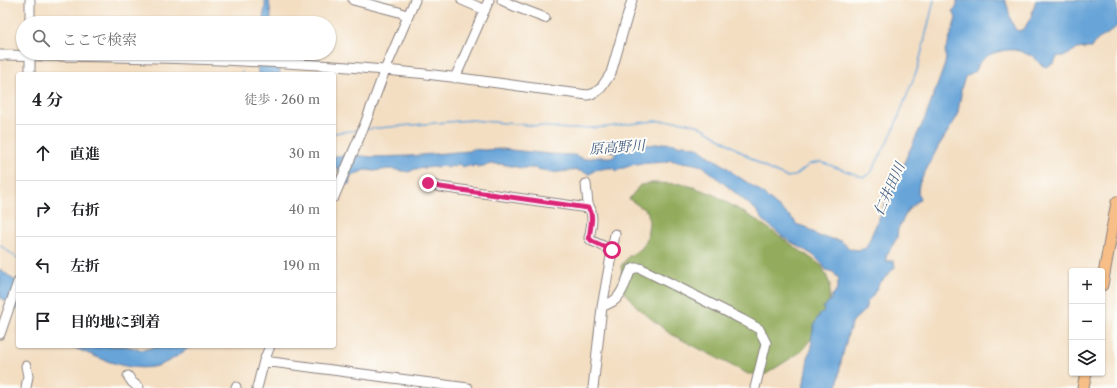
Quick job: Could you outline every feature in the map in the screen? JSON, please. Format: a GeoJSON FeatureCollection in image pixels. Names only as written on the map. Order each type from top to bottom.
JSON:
{"type":"FeatureCollection","features":[{"type":"Feature","properties":{"kind":"main road"},"geometry":{"type":"LineString","coordinates":[[1105,268],[1117,202]]}},
{"type":"Feature","properties":{"kind":"main road"},"geometry":{"type":"LineString","coordinates":[[1083,388],[1085,376]]}},
{"type":"Feature","properties":{"kind":"street"},"geometry":{"type":"LineString","coordinates":[[30,0],[30,16]]}},
{"type":"Feature","properties":{"kind":"street"},"geometry":{"type":"LineString","coordinates":[[353,0],[370,2],[408,16]]}},
{"type":"Feature","properties":{"kind":"street"},"geometry":{"type":"LineString","coordinates":[[462,0],[485,10]]}},
{"type":"Feature","properties":{"kind":"street"},"geometry":{"type":"LineString","coordinates":[[455,78],[488,0]]}},
{"type":"Feature","properties":{"kind":"street"},"geometry":{"type":"LineString","coordinates":[[502,0],[545,18]]}},
{"type":"Feature","properties":{"kind":"street"},"geometry":{"type":"LineString","coordinates":[[207,60],[290,63],[385,70],[588,95],[595,93],[601,88],[611,73],[632,0]]}},
{"type":"Feature","properties":{"kind":"street"},"geometry":{"type":"LineString","coordinates":[[336,194],[408,16],[412,2]]}},
{"type":"Feature","properties":{"kind":"street"},"geometry":{"type":"LineString","coordinates":[[0,54],[16,54]]}},
{"type":"Feature","properties":{"kind":"street"},"geometry":{"type":"LineString","coordinates":[[30,60],[30,72]]}},
{"type":"Feature","properties":{"kind":"street"},"geometry":{"type":"LineString","coordinates":[[428,183],[440,187],[588,208],[591,210]]}},
{"type":"Feature","properties":{"kind":"street"},"geometry":{"type":"LineString","coordinates":[[586,184],[588,204],[592,214],[589,238],[592,241],[612,250]]}},
{"type":"Feature","properties":{"kind":"street"},"geometry":{"type":"LineString","coordinates":[[593,388],[602,308],[614,234]]}},
{"type":"Feature","properties":{"kind":"street"},"geometry":{"type":"LineString","coordinates":[[602,308],[611,303],[619,295],[624,288],[631,270],[640,268],[743,320],[759,329],[766,343],[754,388]]}},
{"type":"Feature","properties":{"kind":"street"},"geometry":{"type":"LineString","coordinates":[[0,334],[3,314],[16,286]]}},
{"type":"Feature","properties":{"kind":"street"},"geometry":{"type":"LineString","coordinates":[[257,388],[269,348]]}},
{"type":"Feature","properties":{"kind":"street"},"geometry":{"type":"LineString","coordinates":[[264,361],[468,388]]}},
{"type":"Feature","properties":{"kind":"street"},"geometry":{"type":"LineString","coordinates":[[26,366],[28,376],[26,388]]}},
{"type":"Feature","properties":{"kind":"street"},"geometry":{"type":"LineString","coordinates":[[128,376],[139,388]]}},
{"type":"Feature","properties":{"kind":"green space"},"geometry":{"type":"Polygon","coordinates":[[[652,183],[684,184],[713,194],[758,221],[822,266],[830,284],[829,303],[822,324],[802,351],[766,374],[748,374],[669,333],[639,309],[624,292],[621,266],[629,256],[641,249],[647,239],[649,223],[648,212],[629,199],[640,185],[652,183]]]}},
{"type":"Feature","properties":{"kind":"water"},"geometry":{"type":"Polygon","coordinates":[[[265,0],[269,0],[271,16],[264,16],[265,0]]]}},
{"type":"Feature","properties":{"kind":"water","name":"原高野川"},"geometry":{"type":"Polygon","coordinates":[[[957,0],[1005,0],[1012,24],[1017,31],[1024,29],[1031,17],[1036,0],[1117,0],[1117,26],[1096,41],[1091,48],[1077,49],[1067,55],[1058,56],[1054,63],[1046,67],[1040,64],[1033,56],[1020,51],[1009,50],[997,52],[986,57],[981,61],[975,71],[965,77],[961,89],[957,117],[938,147],[919,184],[918,193],[920,199],[908,210],[898,229],[897,238],[886,256],[886,261],[894,261],[895,267],[879,284],[867,302],[865,310],[853,321],[841,362],[837,388],[803,388],[809,353],[812,348],[812,334],[815,323],[824,311],[823,307],[826,306],[826,304],[831,300],[831,296],[836,292],[839,279],[833,272],[826,270],[813,255],[783,237],[763,220],[756,210],[703,166],[670,160],[666,162],[635,164],[617,171],[613,168],[595,170],[590,174],[576,170],[550,173],[536,168],[521,168],[501,164],[478,167],[475,165],[472,167],[469,165],[462,167],[459,164],[448,168],[444,166],[415,169],[409,172],[390,169],[374,171],[365,170],[351,176],[349,184],[342,185],[338,168],[336,168],[336,156],[409,156],[469,151],[472,149],[502,149],[574,155],[584,159],[614,157],[616,153],[608,150],[608,148],[619,146],[627,151],[633,150],[634,147],[641,141],[648,145],[663,143],[676,144],[680,146],[687,144],[689,146],[697,147],[732,171],[736,176],[757,189],[794,220],[796,224],[808,228],[818,236],[841,241],[850,249],[860,250],[866,248],[891,190],[888,188],[892,182],[895,182],[898,174],[896,173],[900,167],[904,165],[926,116],[945,64],[945,50],[956,18],[953,11],[957,6],[957,0]]]}},
{"type":"Feature","properties":{"kind":"water"},"geometry":{"type":"Polygon","coordinates":[[[257,60],[279,60],[280,72],[258,72],[257,60]]]}},
{"type":"Feature","properties":{"kind":"water"},"geometry":{"type":"Polygon","coordinates":[[[0,269],[16,281],[16,309],[0,297],[0,269]]]}},
{"type":"Feature","properties":{"kind":"water"},"geometry":{"type":"Polygon","coordinates":[[[75,348],[134,348],[143,350],[151,348],[188,348],[165,363],[153,367],[129,367],[104,360],[75,348]]]}},
{"type":"Feature","properties":{"kind":"waterway"},"geometry":{"type":"LineString","coordinates":[[366,129],[471,120],[570,129],[606,127],[654,121],[678,121],[697,125],[768,169],[786,177],[795,176],[810,164],[821,162],[863,177],[872,171],[893,131],[918,67],[934,0]]}},
{"type":"Feature","properties":{"kind":"waterway"},"geometry":{"type":"LineString","coordinates":[[336,133],[358,130]]}},
{"type":"Feature","properties":{"kind":"waterway"},"geometry":{"type":"LineString","coordinates":[[0,245],[16,257]]}},
{"type":"Feature","properties":{"kind":"route"},"geometry":{"type":"LineString","coordinates":[[428,183],[430,185],[440,187],[588,208],[591,210],[592,214],[589,238],[592,241],[612,250]]}},
{"type":"Feature","properties":{"kind":"water label","name":"仁井田川"},"geometry":{"type":"Point","coordinates":[889,189]}}]}
